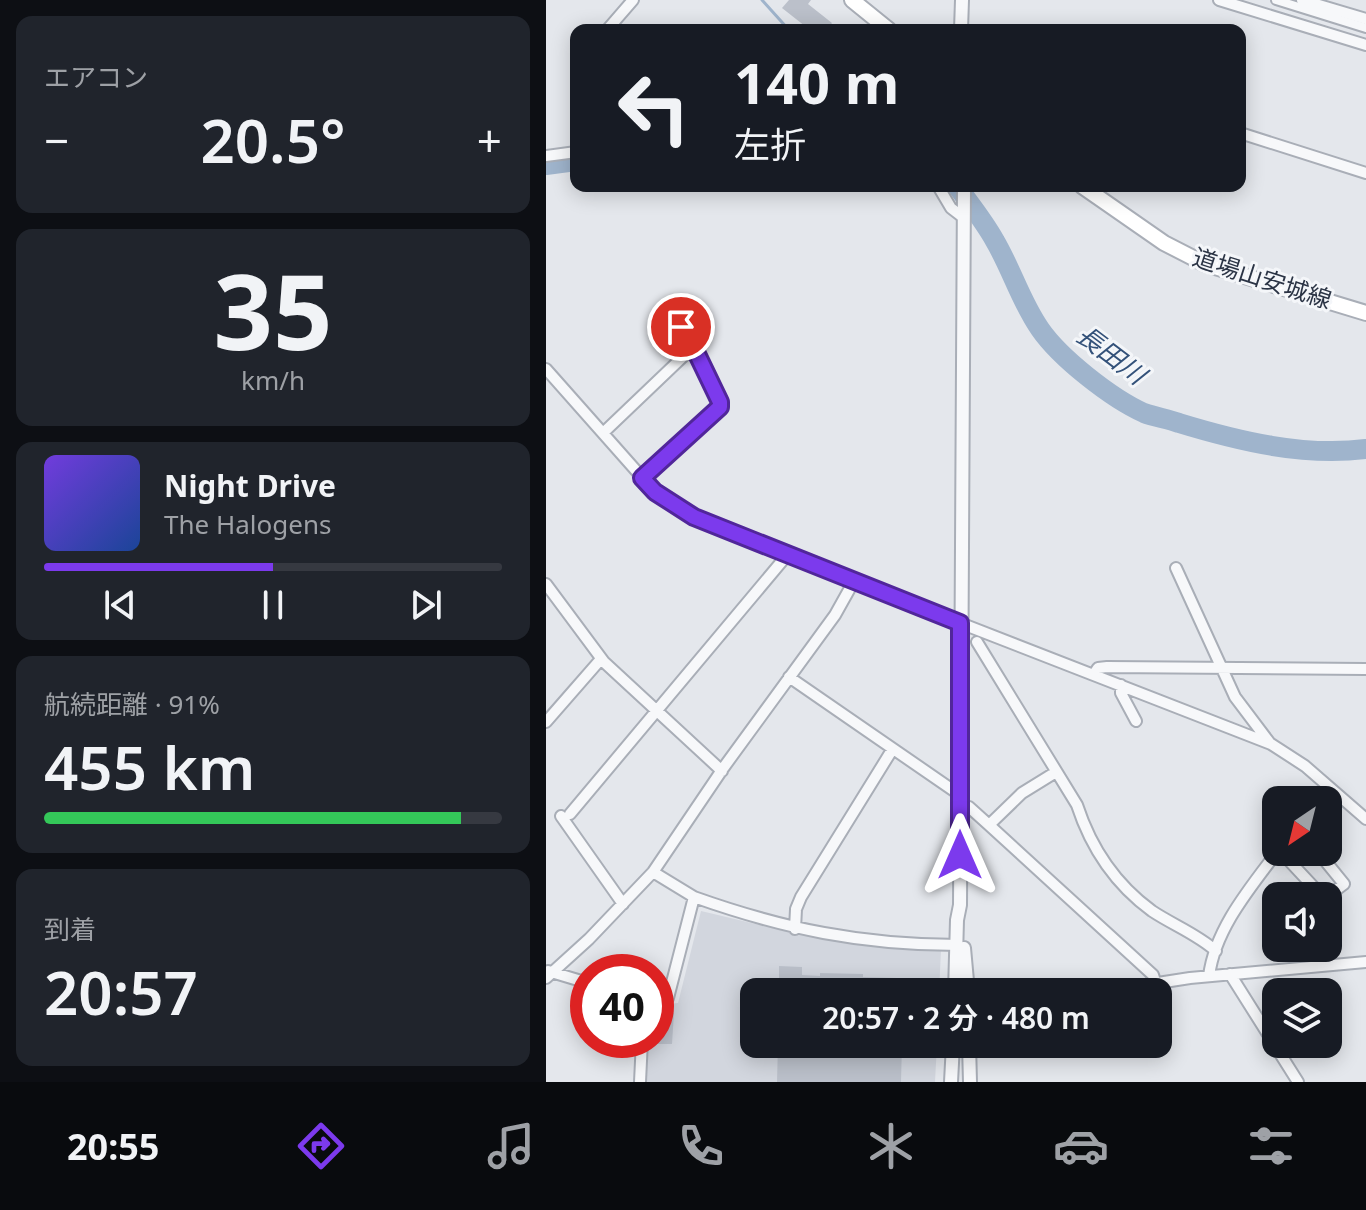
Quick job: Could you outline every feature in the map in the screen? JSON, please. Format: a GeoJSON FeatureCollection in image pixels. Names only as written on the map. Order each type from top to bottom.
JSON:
{"type":"FeatureCollection","features":[{"type":"Feature","properties":{"kind":"main road"},"geometry":{"type":"LineString","coordinates":[[852,0],[882,24]]}},
{"type":"Feature","properties":{"kind":"main road","name":"道場山安城線"},"geometry":{"type":"LineString","coordinates":[[1090,192],[1142,230],[1205,264],[1366,313]]}},
{"type":"Feature","properties":{"kind":"street"},"geometry":{"type":"LineString","coordinates":[[612,24],[633,0]]}},
{"type":"Feature","properties":{"kind":"street"},"geometry":{"type":"LineString","coordinates":[[961,24],[962,0]]}},
{"type":"Feature","properties":{"kind":"street"},"geometry":{"type":"LineString","coordinates":[[1219,0],[1366,45]]}},
{"type":"Feature","properties":{"kind":"street"},"geometry":{"type":"LineString","coordinates":[[1276,0],[1366,28]]}},
{"type":"Feature","properties":{"kind":"street"},"geometry":{"type":"LineString","coordinates":[[1302,0],[1366,19]]}},
{"type":"Feature","properties":{"kind":"street"},"geometry":{"type":"LineString","coordinates":[[1246,135],[1366,173]]}},
{"type":"Feature","properties":{"kind":"street"},"geometry":{"type":"LineString","coordinates":[[546,156],[570,153]]}},
{"type":"Feature","properties":{"kind":"street"},"geometry":{"type":"LineString","coordinates":[[942,192],[951,208],[964,218]]}},
{"type":"Feature","properties":{"kind":"street"},"geometry":{"type":"LineString","coordinates":[[956,978],[960,905],[964,192]]}},
{"type":"Feature","properties":{"kind":"street"},"geometry":{"type":"LineString","coordinates":[[642,478],[720,407],[672,307]]}},
{"type":"Feature","properties":{"kind":"street"},"geometry":{"type":"LineString","coordinates":[[603,433],[691,349]]}},
{"type":"Feature","properties":{"kind":"street"},"geometry":{"type":"LineString","coordinates":[[546,369],[655,492],[694,517],[1271,744],[1313,772],[1366,819]]}},
{"type":"Feature","properties":{"kind":"street"},"geometry":{"type":"LineString","coordinates":[[623,904],[566,815],[788,554]]}},
{"type":"Feature","properties":{"kind":"street"},"geometry":{"type":"LineString","coordinates":[[1176,568],[1219,668],[1235,697],[1271,744]]}},
{"type":"Feature","properties":{"kind":"street"},"geometry":{"type":"LineString","coordinates":[[548,974],[653,872],[835,615],[854,581]]}},
{"type":"Feature","properties":{"kind":"street"},"geometry":{"type":"LineString","coordinates":[[546,584],[601,659],[722,771]]}},
{"type":"Feature","properties":{"kind":"street"},"geometry":{"type":"LineString","coordinates":[[977,642],[1077,805],[1086,833],[1111,871],[1151,910],[1216,951]]}},
{"type":"Feature","properties":{"kind":"street"},"geometry":{"type":"LineString","coordinates":[[546,722],[601,659]]}},
{"type":"Feature","properties":{"kind":"street"},"geometry":{"type":"LineString","coordinates":[[1094,674],[1098,668],[1107,667],[1366,669]]}},
{"type":"Feature","properties":{"kind":"street"},"geometry":{"type":"LineString","coordinates":[[789,677],[969,807],[1154,978]]}},
{"type":"Feature","properties":{"kind":"street"},"geometry":{"type":"LineString","coordinates":[[1121,685],[1121,693],[1136,721]]}},
{"type":"Feature","properties":{"kind":"street"},"geometry":{"type":"LineString","coordinates":[[795,929],[796,909],[801,897],[892,750]]}},
{"type":"Feature","properties":{"kind":"street"},"geometry":{"type":"LineString","coordinates":[[989,825],[1022,793],[1056,772]]}},
{"type":"Feature","properties":{"kind":"street"},"geometry":{"type":"LineString","coordinates":[[1209,976],[1216,951],[1236,907],[1268,866]]}},
{"type":"Feature","properties":{"kind":"street"},"geometry":{"type":"LineString","coordinates":[[1293,866],[1308,882]]}},
{"type":"Feature","properties":{"kind":"street"},"geometry":{"type":"LineString","coordinates":[[1329,866],[1344,884],[1342,886]]}},
{"type":"Feature","properties":{"kind":"street"},"geometry":{"type":"LineString","coordinates":[[653,872],[694,897],[795,929],[906,945],[958,945]]}},
{"type":"Feature","properties":{"kind":"street"},"geometry":{"type":"LineString","coordinates":[[674,975],[694,897]]}},
{"type":"Feature","properties":{"kind":"street"},"geometry":{"type":"LineString","coordinates":[[960,905],[967,978]]}},
{"type":"Feature","properties":{"kind":"street"},"geometry":{"type":"LineString","coordinates":[[1172,982],[1366,962]]}},
{"type":"Feature","properties":{"kind":"street"},"geometry":{"type":"LineString","coordinates":[[548,974],[570,979]]}},
{"type":"Feature","properties":{"kind":"street"},"geometry":{"type":"LineString","coordinates":[[1230,974],[1298,1082]]}},
{"type":"Feature","properties":{"kind":"street"},"geometry":{"type":"LineString","coordinates":[[640,1082],[641,1058]]}},
{"type":"Feature","properties":{"kind":"street"},"geometry":{"type":"LineString","coordinates":[[951,1082],[952,1058]]}},
{"type":"Feature","properties":{"kind":"street"},"geometry":{"type":"LineString","coordinates":[[969,1058],[970,1082]]}},
{"type":"Feature","properties":{"kind":"shaded area"},"geometry":{"type":"Polygon","coordinates":[[[701,911],[797,934],[908,950],[941,950],[940,978],[740,978],[740,1058],[936,1058],[935,1082],[646,1082],[646,1058],[674,1058],[674,1003],[678,1003],[701,911]]]}},
{"type":"Feature","properties":{"kind":"building"},"geometry":{"type":"Polygon","coordinates":[[[789,0],[811,0],[808,4],[832,23],[802,24],[782,8],[789,0]]]}},
{"type":"Feature","properties":{"kind":"building"},"geometry":{"type":"Polygon","coordinates":[[[779,966],[802,967],[802,975],[863,974],[863,977],[897,978],[779,978],[779,966]]]}},
{"type":"Feature","properties":{"kind":"building"},"geometry":{"type":"Polygon","coordinates":[[[778,1058],[902,1058],[901,1082],[777,1082],[778,1058]]]}},
{"type":"Feature","properties":{"kind":"waterway"},"geometry":{"type":"LineString","coordinates":[[762,0],[784,24]]}},
{"type":"Feature","properties":{"kind":"waterway","name":"長田川"},"geometry":{"type":"LineString","coordinates":[[546,165],[570,162]]}},
{"type":"Feature","properties":{"kind":"waterway","name":"長田川"},"geometry":{"type":"LineString","coordinates":[[961,192],[991,234],[1040,329],[1073,364],[1117,398],[1148,414],[1271,446],[1319,451],[1366,449]]}},
{"type":"Feature","properties":{"kind":"route"},"geometry":{"type":"LineString","coordinates":[[681,327],[690,347],[696,352],[720,407],[642,478],[655,492],[694,517],[960,623],[960,855]]}}]}
